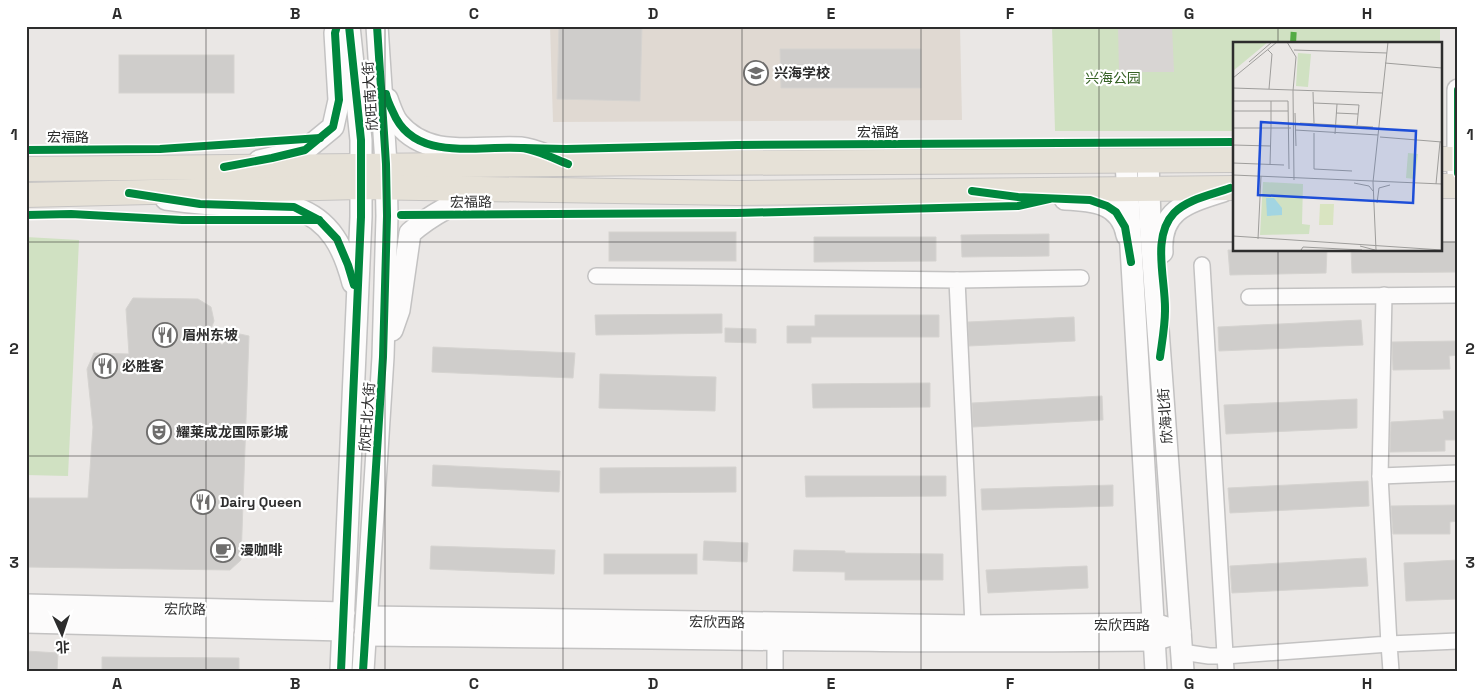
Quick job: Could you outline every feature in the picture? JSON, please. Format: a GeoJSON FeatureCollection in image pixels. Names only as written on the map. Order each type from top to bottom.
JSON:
{"type":"FeatureCollection","features":[{"type":"Feature","properties":{"kind":"main road"},"geometry":{"type":"LineString","coordinates":[[1442,159],[1457,159]]}},
{"type":"Feature","properties":{"kind":"main road","name":"宏福路"},"geometry":{"type":"LineString","coordinates":[[26,195],[129,193],[362,176],[386,164],[1233,160]]}},
{"type":"Feature","properties":{"kind":"main road","name":"宏福路"},"geometry":{"type":"LineString","coordinates":[[26,169],[224,167],[362,176],[387,189],[737,193],[1232,188]]}},
{"type":"Feature","properties":{"kind":"main road"},"geometry":{"type":"LineString","coordinates":[[1442,186],[1458,186]]}},
{"type":"Feature","properties":{"kind":"street"},"geometry":{"type":"LineString","coordinates":[[224,167],[305,150],[333,127],[339,100],[335,33],[337,26]]}},
{"type":"Feature","properties":{"kind":"street","name":"欣旺南大街"},"geometry":{"type":"LineString","coordinates":[[349,26],[361,140],[362,176]]}},
{"type":"Feature","properties":{"kind":"street","name":"欣旺南大街"},"geometry":{"type":"LineString","coordinates":[[377,26],[386,164]]}},
{"type":"Feature","properties":{"kind":"street"},"geometry":{"type":"LineString","coordinates":[[380,56],[387,98],[397,122],[414,137],[429,145],[445,149],[523,148],[568,164]]}},
{"type":"Feature","properties":{"kind":"street"},"geometry":{"type":"LineString","coordinates":[[1458,90],[1458,173]]}},
{"type":"Feature","properties":{"kind":"street","name":"欣海北街"},"geometry":{"type":"LineString","coordinates":[[1137,161],[1138,189],[1160,357],[1182,652]]}},
{"type":"Feature","properties":{"kind":"street","name":"欣旺北大街"},"geometry":{"type":"LineString","coordinates":[[363,671],[383,357],[386,164]]}},
{"type":"Feature","properties":{"kind":"street","name":"欣旺北大街"},"geometry":{"type":"LineString","coordinates":[[341,671],[362,176]]}},
{"type":"Feature","properties":{"kind":"street"},"geometry":{"type":"LineString","coordinates":[[1160,357],[1165,311],[1161,241],[1164,228],[1173,214],[1187,203],[1232,188]]}},
{"type":"Feature","properties":{"kind":"street","name":"欣海北街"},"geometry":{"type":"LineString","coordinates":[[1138,189],[1131,262],[1156,671]]}},
{"type":"Feature","properties":{"kind":"street"},"geometry":{"type":"LineString","coordinates":[[383,357],[399,310],[410,233],[444,208],[490,190]]}},
{"type":"Feature","properties":{"kind":"street"},"geometry":{"type":"LineString","coordinates":[[972,191],[1026,197],[1090,200],[1107,206],[1116,212],[1125,227],[1131,262]]}},
{"type":"Feature","properties":{"kind":"street"},"geometry":{"type":"LineString","coordinates":[[129,193],[200,204],[294,207],[318,220],[337,238],[348,264],[357,299]]}},
{"type":"Feature","properties":{"kind":"street"},"geometry":{"type":"LineString","coordinates":[[1202,265],[1226,663]]}},
{"type":"Feature","properties":{"kind":"street"},"geometry":{"type":"LineString","coordinates":[[596,276],[957,280],[1082,278]]}},
{"type":"Feature","properties":{"kind":"street"},"geometry":{"type":"LineString","coordinates":[[957,280],[973,626]]}},
{"type":"Feature","properties":{"kind":"street"},"geometry":{"type":"LineString","coordinates":[[1384,295],[1380,476],[1391,671]]}},
{"type":"Feature","properties":{"kind":"street"},"geometry":{"type":"LineString","coordinates":[[1248,297],[1458,295]]}},
{"type":"Feature","properties":{"kind":"street"},"geometry":{"type":"LineString","coordinates":[[1380,476],[1458,473]]}},
{"type":"Feature","properties":{"kind":"street","name":"宏欣路"},"geometry":{"type":"LineString","coordinates":[[26,605],[343,622]]}},
{"type":"Feature","properties":{"kind":"street","name":"宏欣路"},"geometry":{"type":"LineString","coordinates":[[26,622],[343,622]]}},
{"type":"Feature","properties":{"kind":"street","name":"宏欣西路"},"geometry":{"type":"LineString","coordinates":[[366,626],[775,631],[973,626],[1154,632],[1182,652]]}},
{"type":"Feature","properties":{"kind":"street"},"geometry":{"type":"LineString","coordinates":[[775,631],[775,671]]}},
{"type":"Feature","properties":{"kind":"street","name":"宏欣西路"},"geometry":{"type":"LineString","coordinates":[[775,631],[974,642],[1154,632]]}},
{"type":"Feature","properties":{"kind":"street"},"geometry":{"type":"LineString","coordinates":[[1182,652],[1209,656],[1226,663],[1390,644],[1458,641]]}},
{"type":"Feature","properties":{"kind":"shaded area","name":"兴海学校"},"geometry":{"type":"Polygon","coordinates":[[[550,26],[960,26],[962,120],[553,122],[550,26]]]}},
{"type":"Feature","properties":{"kind":"shaded area"},"geometry":{"type":"Polygon","coordinates":[[[1118,26],[1172,26],[1174,72],[1119,72],[1118,26]]]}},
{"type":"Feature","properties":{"kind":"green space","name":"兴海公园"},"geometry":{"type":"Polygon","coordinates":[[[1052,26],[1440,26],[1440,42],[1233,42],[1233,131],[1055,131],[1052,26]]]}},
{"type":"Feature","properties":{"kind":"green space"},"geometry":{"type":"Polygon","coordinates":[[[26,237],[79,240],[68,476],[26,475],[26,237]]]}},
{"type":"Feature","properties":{"kind":"building"},"geometry":{"type":"Polygon","coordinates":[[[559,26],[642,26],[640,101],[557,99],[559,26]]]}},
{"type":"Feature","properties":{"kind":"building"},"geometry":{"type":"Polygon","coordinates":[[[780,49],[921,49],[921,88],[781,88],[780,49]]]}},
{"type":"Feature","properties":{"kind":"building"},"geometry":{"type":"Polygon","coordinates":[[[119,55],[234,55],[234,93],[119,93],[119,55]]]}},
{"type":"Feature","properties":{"kind":"building"},"geometry":{"type":"Polygon","coordinates":[[[609,232],[736,232],[736,261],[609,261],[609,232]]]}},
{"type":"Feature","properties":{"kind":"building"},"geometry":{"type":"Polygon","coordinates":[[[1049,234],[1049,256],[962,257],[961,235],[1049,234]]]}},
{"type":"Feature","properties":{"kind":"building"},"geometry":{"type":"Polygon","coordinates":[[[814,237],[936,237],[936,261],[814,262],[814,237]]]}},
{"type":"Feature","properties":{"kind":"building"},"geometry":{"type":"Polygon","coordinates":[[[1442,242],[1458,242],[1458,272],[1352,273],[1351,251],[1442,251],[1442,242]]]}},
{"type":"Feature","properties":{"kind":"building"},"geometry":{"type":"Polygon","coordinates":[[[1228,250],[1327,251],[1326,273],[1230,275],[1228,250]]]}},
{"type":"Feature","properties":{"kind":"building"},"geometry":{"type":"Polygon","coordinates":[[[133,298],[198,299],[211,307],[214,321],[209,334],[222,345],[235,333],[249,336],[241,560],[230,570],[26,567],[26,498],[88,498],[93,427],[87,369],[94,353],[129,354],[126,309],[133,298]]]}},
{"type":"Feature","properties":{"kind":"building"},"geometry":{"type":"Polygon","coordinates":[[[722,314],[722,333],[596,335],[595,315],[722,314]]]}},
{"type":"Feature","properties":{"kind":"building"},"geometry":{"type":"Polygon","coordinates":[[[815,315],[939,315],[939,337],[811,337],[811,343],[787,343],[787,326],[815,326],[815,315]]]}},
{"type":"Feature","properties":{"kind":"building"},"geometry":{"type":"Polygon","coordinates":[[[1074,317],[1075,341],[969,346],[968,322],[1074,317]]]}},
{"type":"Feature","properties":{"kind":"building"},"geometry":{"type":"Polygon","coordinates":[[[1361,320],[1363,345],[1219,351],[1218,327],[1361,320]]]}},
{"type":"Feature","properties":{"kind":"building"},"geometry":{"type":"Polygon","coordinates":[[[725,328],[756,329],[756,343],[725,342],[725,328]]]}},
{"type":"Feature","properties":{"kind":"building"},"geometry":{"type":"Polygon","coordinates":[[[1458,341],[1458,355],[1449,356],[1450,369],[1393,370],[1392,342],[1458,341]]]}},
{"type":"Feature","properties":{"kind":"building"},"geometry":{"type":"Polygon","coordinates":[[[433,347],[575,353],[573,378],[432,372],[433,347]]]}},
{"type":"Feature","properties":{"kind":"building"},"geometry":{"type":"Polygon","coordinates":[[[600,374],[716,377],[715,411],[599,408],[600,374]]]}},
{"type":"Feature","properties":{"kind":"building"},"geometry":{"type":"Polygon","coordinates":[[[930,383],[930,407],[813,408],[812,384],[930,383]]]}},
{"type":"Feature","properties":{"kind":"building"},"geometry":{"type":"Polygon","coordinates":[[[1102,396],[1103,420],[973,427],[972,403],[1102,396]]]}},
{"type":"Feature","properties":{"kind":"building"},"geometry":{"type":"Polygon","coordinates":[[[1357,399],[1357,428],[1226,434],[1224,405],[1357,399]]]}},
{"type":"Feature","properties":{"kind":"building"},"geometry":{"type":"Polygon","coordinates":[[[1443,411],[1458,411],[1458,440],[1445,440],[1445,451],[1390,452],[1391,422],[1444,419],[1443,411]]]}},
{"type":"Feature","properties":{"kind":"building"},"geometry":{"type":"Polygon","coordinates":[[[433,465],[560,471],[559,492],[432,486],[433,465]]]}},
{"type":"Feature","properties":{"kind":"building"},"geometry":{"type":"Polygon","coordinates":[[[736,467],[736,492],[600,493],[600,468],[736,467]]]}},
{"type":"Feature","properties":{"kind":"building"},"geometry":{"type":"Polygon","coordinates":[[[805,476],[946,476],[946,496],[806,497],[805,476]]]}},
{"type":"Feature","properties":{"kind":"building"},"geometry":{"type":"Polygon","coordinates":[[[1368,481],[1369,506],[1230,513],[1228,488],[1368,481]]]}},
{"type":"Feature","properties":{"kind":"building"},"geometry":{"type":"Polygon","coordinates":[[[1113,485],[1113,506],[982,510],[981,489],[1113,485]]]}},
{"type":"Feature","properties":{"kind":"building"},"geometry":{"type":"Polygon","coordinates":[[[1458,505],[1458,521],[1450,522],[1450,534],[1393,534],[1391,506],[1458,505]]]}},
{"type":"Feature","properties":{"kind":"building"},"geometry":{"type":"Polygon","coordinates":[[[704,541],[748,543],[747,562],[703,560],[704,541]]]}},
{"type":"Feature","properties":{"kind":"building"},"geometry":{"type":"Polygon","coordinates":[[[431,546],[555,550],[554,574],[430,569],[431,546]]]}},
{"type":"Feature","properties":{"kind":"building"},"geometry":{"type":"Polygon","coordinates":[[[794,550],[845,551],[845,553],[943,554],[943,580],[845,580],[845,572],[793,571],[794,550]]]}},
{"type":"Feature","properties":{"kind":"building"},"geometry":{"type":"Polygon","coordinates":[[[604,554],[697,554],[697,574],[604,574],[604,554]]]}},
{"type":"Feature","properties":{"kind":"building"},"geometry":{"type":"Polygon","coordinates":[[[1366,558],[1368,586],[1232,593],[1230,566],[1366,558]]]}},
{"type":"Feature","properties":{"kind":"building"},"geometry":{"type":"Polygon","coordinates":[[[1458,560],[1458,599],[1406,601],[1404,563],[1458,560]]]}},
{"type":"Feature","properties":{"kind":"building"},"geometry":{"type":"Polygon","coordinates":[[[1087,566],[1088,588],[988,593],[986,570],[1087,566]]]}},
{"type":"Feature","properties":{"kind":"building"},"geometry":{"type":"Polygon","coordinates":[[[26,651],[58,653],[57,671],[26,671],[26,651]]]}},
{"type":"Feature","properties":{"kind":"building"},"geometry":{"type":"Polygon","coordinates":[[[102,657],[239,658],[239,671],[102,671],[102,657]]]}},
{"type":"Feature","properties":{"kind":"marked path"},"geometry":{"type":"LineString","coordinates":[[1293,42],[1294,26]]}},
{"type":"Feature","properties":{"kind":"cycle path"},"geometry":{"type":"LineString","coordinates":[[224,167],[305,150],[333,127],[339,100],[335,33],[337,26]]}},
{"type":"Feature","properties":{"kind":"cycle path"},"geometry":{"type":"LineString","coordinates":[[341,671],[361,217],[361,140],[349,26]]}},
{"type":"Feature","properties":{"kind":"cycle path"},"geometry":{"type":"LineString","coordinates":[[363,671],[383,357],[387,216],[386,164],[377,26]]}},
{"type":"Feature","properties":{"kind":"cycle path"},"geometry":{"type":"LineString","coordinates":[[1458,90],[1458,173]]}},
{"type":"Feature","properties":{"kind":"cycle path"},"geometry":{"type":"LineString","coordinates":[[386,94],[392,110],[403,128],[416,139],[431,145],[467,149],[521,148],[539,152],[568,164]]}},
{"type":"Feature","properties":{"kind":"cycle path"},"geometry":{"type":"LineString","coordinates":[[26,150],[160,149],[320,138]]}},
{"type":"Feature","properties":{"kind":"cycle path"},"geometry":{"type":"LineString","coordinates":[[523,148],[1233,142]]}},
{"type":"Feature","properties":{"kind":"cycle path"},"geometry":{"type":"LineString","coordinates":[[1160,357],[1165,311],[1161,247],[1167,223],[1174,213],[1186,204],[1230,188]]}},
{"type":"Feature","properties":{"kind":"cycle path"},"geometry":{"type":"LineString","coordinates":[[972,191],[1018,197],[1090,200],[1107,206],[1116,212],[1125,227],[1131,262]]}},
{"type":"Feature","properties":{"kind":"cycle path"},"geometry":{"type":"LineString","coordinates":[[129,193],[200,204],[294,207],[319,220],[337,239],[354,285]]}},
{"type":"Feature","properties":{"kind":"cycle path"},"geometry":{"type":"LineString","coordinates":[[401,215],[737,213],[1018,206],[1049,199]]}},
{"type":"Feature","properties":{"kind":"cycle path"},"geometry":{"type":"LineString","coordinates":[[26,215],[71,214],[182,220],[319,220]]}},
{"type":"Feature","properties":{"kind":"place","name":"兴海学校"},"geometry":{"type":"Point","coordinates":[756,73]}},
{"type":"Feature","properties":{"kind":"place","name":"眉州东坡"},"geometry":{"type":"Point","coordinates":[165,335]}},
{"type":"Feature","properties":{"kind":"place","name":"必胜客"},"geometry":{"type":"Point","coordinates":[105,366]}},
{"type":"Feature","properties":{"kind":"place","name":"耀莱成龙国际影城"},"geometry":{"type":"Point","coordinates":[159,432]}},
{"type":"Feature","properties":{"kind":"place","name":"Dairy Queen"},"geometry":{"type":"Point","coordinates":[203,502]}},
{"type":"Feature","properties":{"kind":"place","name":"漫咖啡"},"geometry":{"type":"Point","coordinates":[223,550]}}]}
